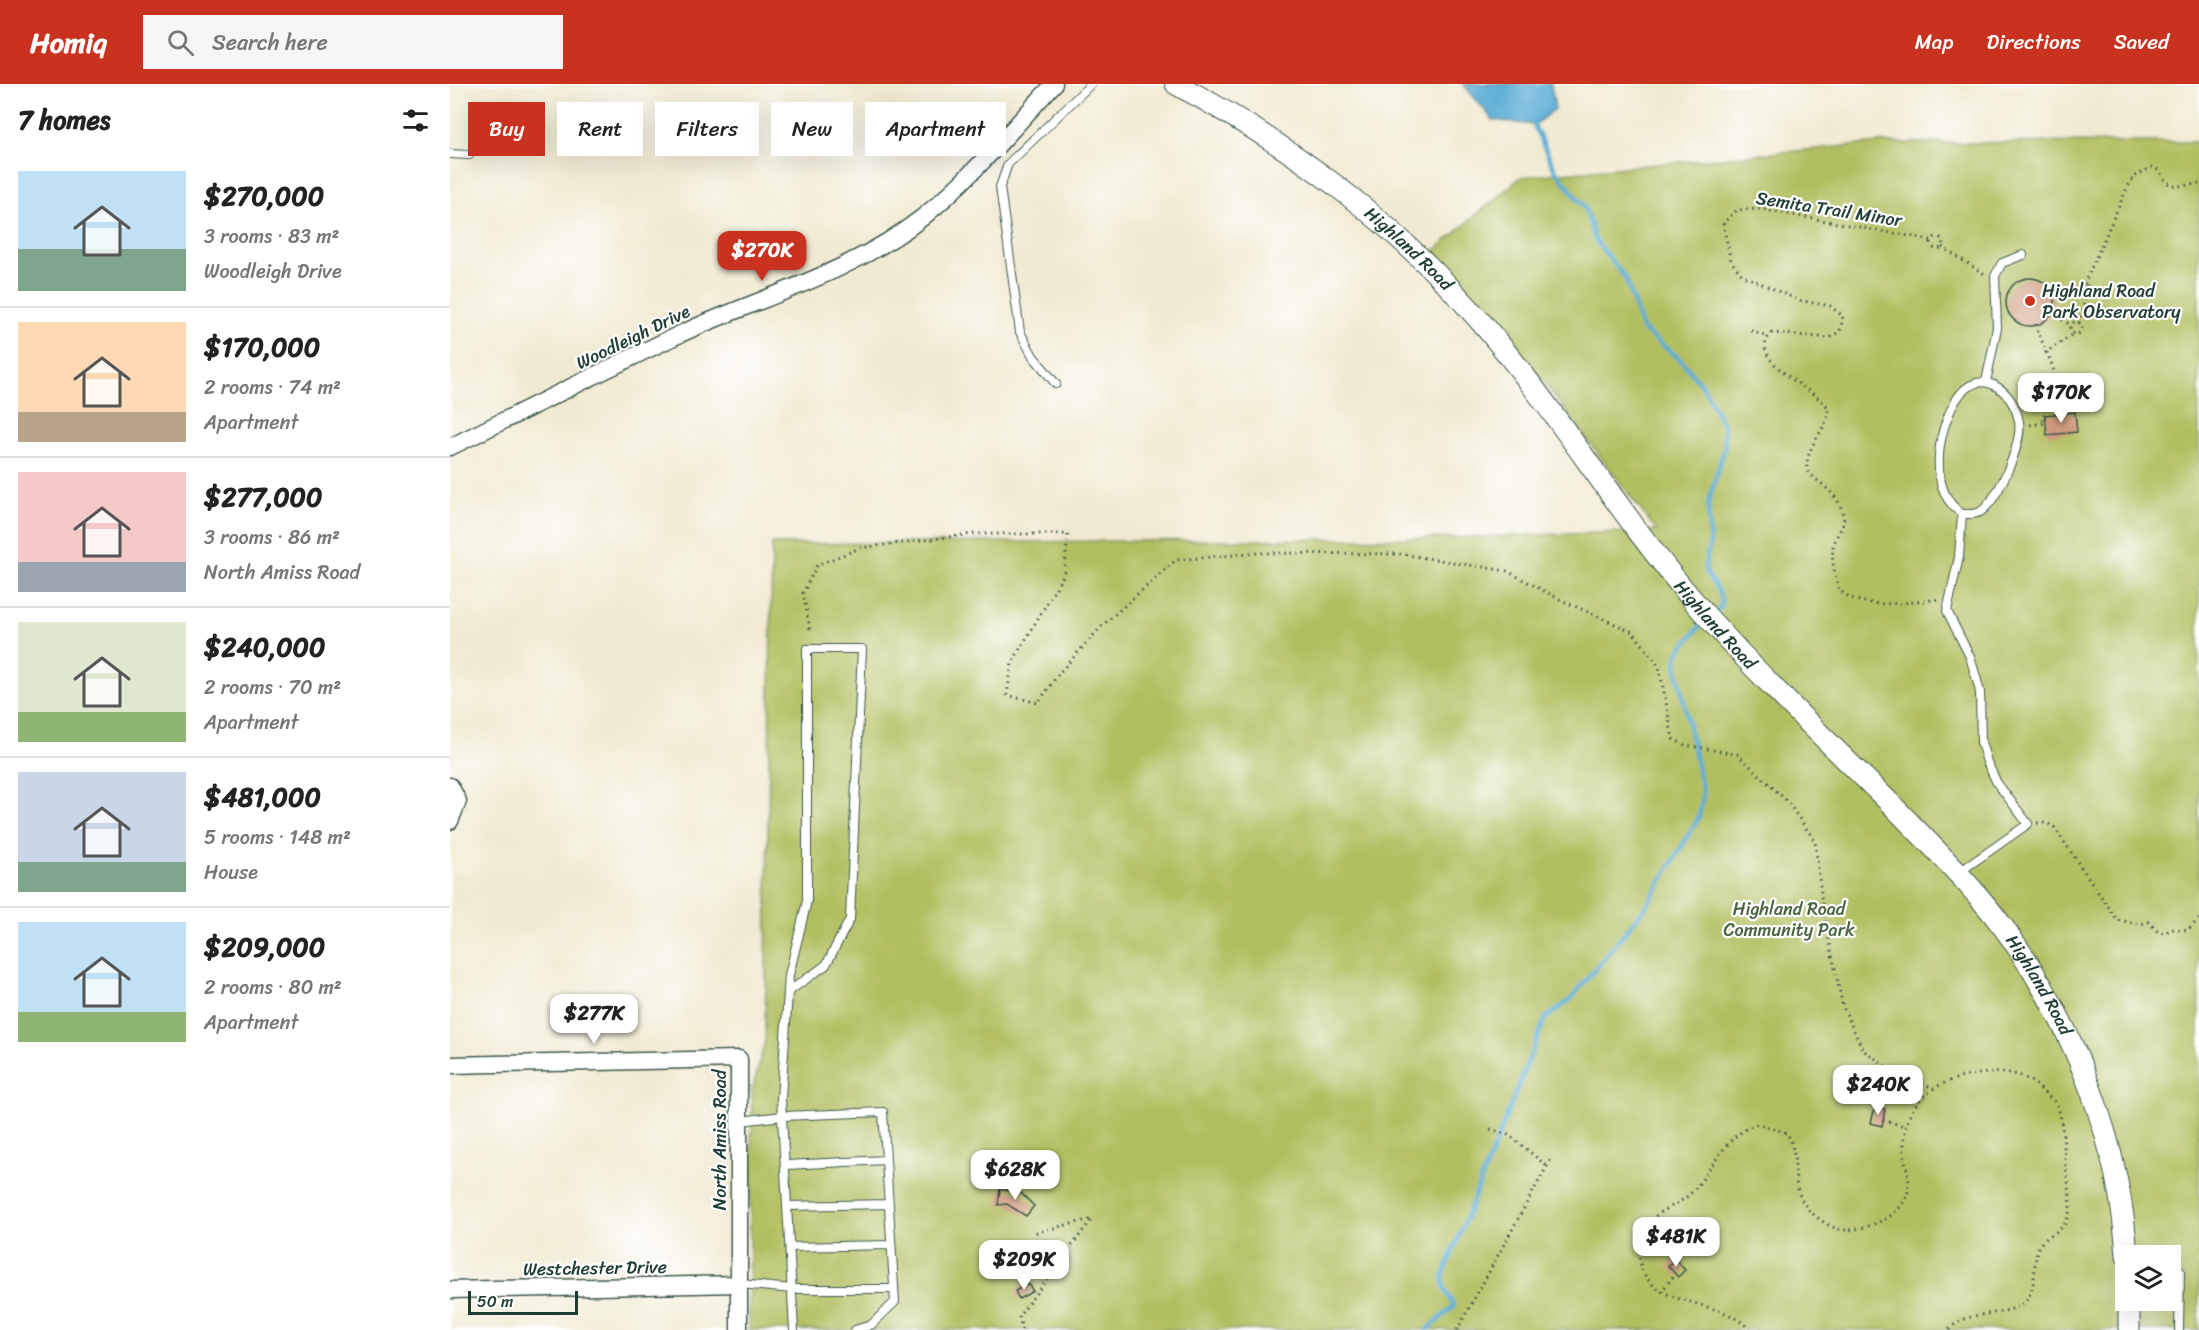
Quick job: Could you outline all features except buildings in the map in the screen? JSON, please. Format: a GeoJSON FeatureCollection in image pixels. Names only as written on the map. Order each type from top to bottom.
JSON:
{"type":"FeatureCollection","features":[{"type":"Feature","properties":{"kind":"street","name":"Woodleigh Drive"},"geometry":{"type":"LineString","coordinates":[[450,447],[679,335],[869,252],[923,217],[980,164],[1054,84]]}},
{"type":"Feature","properties":{"kind":"street","name":"Highland Road"},"geometry":{"type":"LineString","coordinates":[[1185,86],[1263,133],[1313,167],[1362,205],[1421,257],[1504,350],[1650,548],[1698,606],[1958,873],[2014,942],[2047,994],[2073,1048],[2100,1116],[2108,1144],[2120,1198],[2126,1245]]}},
{"type":"Feature","properties":{"kind":"street"},"geometry":{"type":"LineString","coordinates":[[450,786],[458,801],[450,821]]}},
{"type":"Feature","properties":{"kind":"street","name":"North Amiss Road"},"geometry":{"type":"LineString","coordinates":[[450,1065],[739,1059],[740,1330]]}},
{"type":"Feature","properties":{"kind":"street","name":"Westchester Drive"},"geometry":{"type":"LineString","coordinates":[[450,1290],[740,1284]]}},
{"type":"Feature","properties":{"kind":"street"},"geometry":{"type":"LineString","coordinates":[[2129,1311],[2129,1330]]}},
{"type":"Feature","properties":{"kind":"lane"},"geometry":{"type":"LineString","coordinates":[[1056,384],[1033,356],[1020,332],[999,187],[1008,164],[1091,84]]}},
{"type":"Feature","properties":{"kind":"lane"},"geometry":{"type":"LineString","coordinates":[[450,154],[468,155]]}},
{"type":"Feature","properties":{"kind":"lane"},"geometry":{"type":"LineString","coordinates":[[1986,382],[1997,328],[1994,280],[2002,263],[2023,255]]}},
{"type":"Feature","properties":{"kind":"lane"},"geometry":{"type":"LineString","coordinates":[[1986,382],[2003,391],[2016,411],[2019,426],[2020,434],[2008,470],[1986,506],[1972,514],[1962,513],[1946,498],[1939,479],[1938,464],[1943,436],[1951,411],[1962,392],[1973,383],[1986,382]]}},
{"type":"Feature","properties":{"kind":"lane"},"geometry":{"type":"LineString","coordinates":[[1958,873],[2028,824],[1997,783],[1987,762],[1982,742],[1980,692],[1970,657],[1947,611],[1959,557],[1962,513]]}},
{"type":"Feature","properties":{"kind":"lane"},"geometry":{"type":"LineString","coordinates":[[788,992],[826,965],[850,919],[862,649],[807,649],[807,901],[789,975],[781,1099],[794,1330]]}},
{"type":"Feature","properties":{"kind":"lane"},"geometry":{"type":"LineString","coordinates":[[740,1121],[783,1116],[883,1112],[895,1302],[871,1325],[855,1330]]}},
{"type":"Feature","properties":{"kind":"lane"},"geometry":{"type":"LineString","coordinates":[[786,1165],[886,1160]]}},
{"type":"Feature","properties":{"kind":"lane"},"geometry":{"type":"LineString","coordinates":[[788,1206],[889,1204]]}},
{"type":"Feature","properties":{"kind":"lane"},"geometry":{"type":"LineString","coordinates":[[790,1247],[891,1245]]}},
{"type":"Feature","properties":{"kind":"lane"},"geometry":{"type":"LineString","coordinates":[[740,1284],[792,1289],[894,1289]]}},
{"type":"Feature","properties":{"kind":"lane"},"geometry":{"type":"LineString","coordinates":[[2179,1311],[2179,1330]]}},
{"type":"Feature","properties":{"kind":"path"},"geometry":{"type":"LineString","coordinates":[[2079,323],[2084,304],[2083,293],[2086,289],[2084,284],[2134,177],[2152,166],[2160,170],[2167,183],[2173,186],[2199,184]]}},
{"type":"Feature","properties":{"kind":"path","name":"Semita Trail Minor"},"geometry":{"type":"LineString","coordinates":[[1768,337],[1776,333],[1825,339],[1840,331],[1843,316],[1830,306],[1793,299],[1737,270],[1731,261],[1724,233],[1723,223],[1731,213],[1737,210],[1760,209],[1931,240]]}},
{"type":"Feature","properties":{"kind":"path"},"geometry":{"type":"LineString","coordinates":[[1942,247],[1944,243],[1940,238],[1931,240],[1935,249],[1942,247],[1994,280]]}},
{"type":"Feature","properties":{"kind":"path"},"geometry":{"type":"LineString","coordinates":[[2053,296],[2077,289],[2079,284],[2084,284]]}},
{"type":"Feature","properties":{"kind":"path"},"geometry":{"type":"LineString","coordinates":[[2077,289],[2078,292],[2083,293]]}},
{"type":"Feature","properties":{"kind":"path"},"geometry":{"type":"LineString","coordinates":[[2051,314],[2071,325]]}},
{"type":"Feature","properties":{"kind":"path"},"geometry":{"type":"LineString","coordinates":[[2045,353],[2074,334],[2080,334],[2083,329],[2079,323],[2073,322],[2071,325]]}},
{"type":"Feature","properties":{"kind":"path"},"geometry":{"type":"LineString","coordinates":[[2019,426],[2044,423],[2042,416],[2056,389],[2055,379],[2036,324]]}},
{"type":"Feature","properties":{"kind":"path"},"geometry":{"type":"LineString","coordinates":[[2071,325],[2070,332],[2074,334]]}},
{"type":"Feature","properties":{"kind":"path"},"geometry":{"type":"LineString","coordinates":[[1750,331],[1768,337],[1766,348],[1773,364],[1828,408],[1828,416],[1809,454],[1807,469],[1812,476],[1830,488],[1843,514],[1843,528],[1833,547],[1839,589],[1849,597],[1881,604],[1950,598]]}},
{"type":"Feature","properties":{"kind":"path"},"geometry":{"type":"LineString","coordinates":[[810,628],[803,593],[817,565],[860,549],[973,534],[1068,534],[1064,574],[1012,663],[1007,695],[1038,703],[1059,673],[1103,625],[1176,560],[1259,553],[1402,554],[1507,571],[1561,600],[1633,632],[1659,666],[1673,739],[1685,746],[1737,754],[1787,801],[1815,842],[1823,911],[1843,1007],[1863,1050],[1896,1073],[1934,1088]]}},
{"type":"Feature","properties":{"kind":"path"},"geometry":{"type":"LineString","coordinates":[[2028,824],[2047,823],[2054,827],[2118,920],[2141,924],[2149,922],[2158,932],[2165,933],[2171,929],[2188,930],[2199,919]]}},
{"type":"Feature","properties":{"kind":"path"},"geometry":{"type":"LineString","coordinates":[[1750,1330],[1740,1319],[1716,1308],[1673,1299],[1661,1292],[1647,1276],[1639,1257],[1639,1243],[1644,1229],[1651,1220],[1688,1195],[1739,1133],[1758,1124],[1787,1133],[1793,1151],[1795,1187],[1805,1209],[1838,1230],[1849,1230],[1883,1220],[1900,1209],[1908,1191],[1904,1126],[1914,1108],[1934,1088],[1959,1075],[1995,1072],[2023,1074],[2037,1084],[2057,1105],[2070,1201],[2066,1222],[2040,1246],[2028,1298],[2010,1309],[1975,1315],[1953,1325],[1949,1330]]}},
{"type":"Feature","properties":{"kind":"path"},"geometry":{"type":"LineString","coordinates":[[1883,1120],[1904,1126]]}},
{"type":"Feature","properties":{"kind":"path"},"geometry":{"type":"LineString","coordinates":[[1490,1129],[1509,1135],[1547,1166]]}},
{"type":"Feature","properties":{"kind":"path"},"geometry":{"type":"LineString","coordinates":[[1457,1330],[1551,1159]]}},
{"type":"Feature","properties":{"kind":"path"},"geometry":{"type":"LineString","coordinates":[[1022,1330],[1019,1316],[1092,1219],[1033,1233]]}},
{"type":"Feature","properties":{"kind":"path"},"geometry":{"type":"LineString","coordinates":[[1661,1292],[1675,1274]]}},
{"type":"Feature","properties":{"kind":"green space","name":"Highland Road Community Park"},"geometry":{"type":"Polygon","coordinates":[[[2199,142],[2199,1330],[749,1330],[752,1091],[765,1041],[772,544],[1447,538],[1657,531],[1522,354],[1434,251],[1521,177],[1880,143],[2199,142]]]}},
{"type":"Feature","properties":{"kind":"water"},"geometry":{"type":"Polygon","coordinates":[[[1463,84],[1551,84],[1555,109],[1534,125],[1493,120],[1463,84]]]}},
{"type":"Feature","properties":{"kind":"waterway"},"geometry":{"type":"LineString","coordinates":[[1534,125],[1555,170],[1585,208],[1595,240],[1626,279],[1642,329],[1680,359],[1704,388],[1724,427],[1725,446],[1708,503],[1710,543],[1705,566],[1707,574],[1719,592],[1722,605],[1718,610]]}},
{"type":"Feature","properties":{"kind":"waterway"},"geometry":{"type":"LineString","coordinates":[[1427,1330],[1454,1306],[1444,1288],[1443,1276],[1545,1019],[1570,1000],[1648,904],[1699,817],[1703,794],[1676,664],[1678,653],[1699,627]]}},
{"type":"Feature","properties":{"kind":"place","name":"Highland Road Park Observatory"},"geometry":{"type":"Point","coordinates":[2030,301]}}]}
